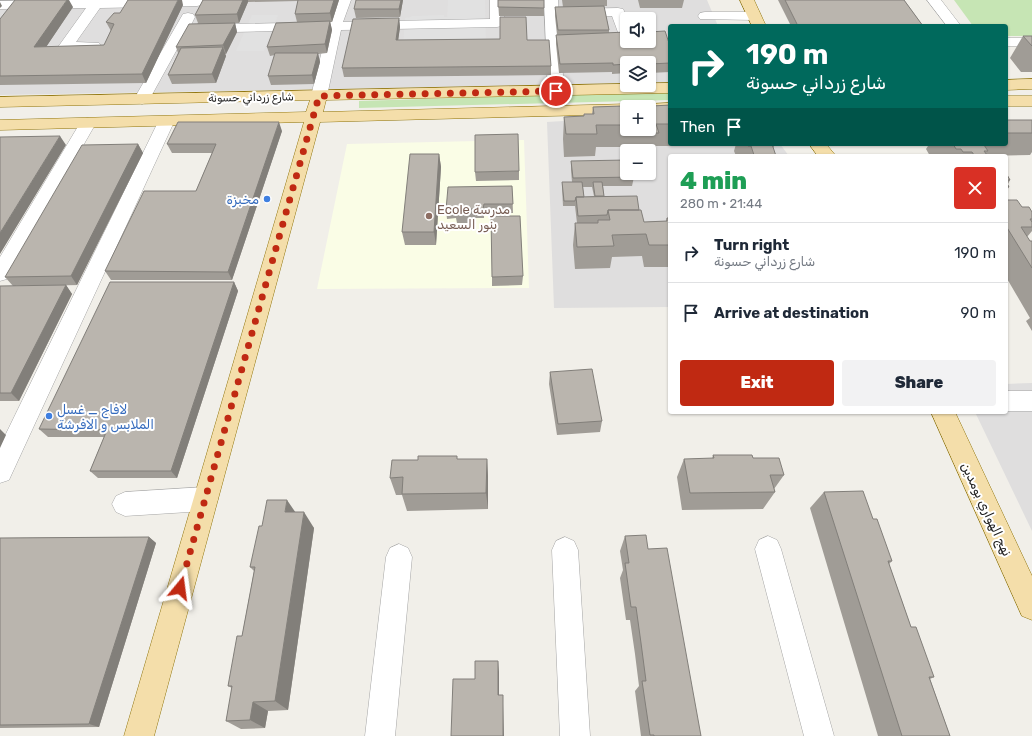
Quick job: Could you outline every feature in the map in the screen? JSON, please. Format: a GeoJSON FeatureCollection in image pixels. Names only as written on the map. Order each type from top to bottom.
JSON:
{"type":"FeatureCollection","features":[{"type":"Feature","properties":{"kind":"main road"},"geometry":{"type":"LineString","coordinates":[[747,0],[757,21]]}},
{"type":"Feature","properties":{"kind":"main road"},"geometry":{"type":"LineString","coordinates":[[1008,85],[1032,84]]}},
{"type":"Feature","properties":{"kind":"main road","name":"شارع زرداني حسونة"},"geometry":{"type":"LineString","coordinates":[[0,102],[668,88]]}},
{"type":"Feature","properties":{"kind":"main road"},"geometry":{"type":"LineString","coordinates":[[138,736],[319,96]]}},
{"type":"Feature","properties":{"kind":"main road"},"geometry":{"type":"LineString","coordinates":[[158,122],[161,99]]}},
{"type":"Feature","properties":{"kind":"main road"},"geometry":{"type":"LineString","coordinates":[[1008,101],[1032,101]]}},
{"type":"Feature","properties":{"kind":"main road"},"geometry":{"type":"LineString","coordinates":[[656,109],[668,108]]}},
{"type":"Feature","properties":{"kind":"main road","name":"شارع زرداني حسونة"},"geometry":{"type":"LineString","coordinates":[[0,125],[620,109]]}},
{"type":"Feature","properties":{"kind":"main road"},"geometry":{"type":"LineString","coordinates":[[819,146],[825,154]]}},
{"type":"Feature","properties":{"kind":"main road","name":"نهج الهواري بومدين"},"geometry":{"type":"LineString","coordinates":[[944,414],[1032,606]]}},
{"type":"Feature","properties":{"kind":"street"},"geometry":{"type":"LineString","coordinates":[[319,96],[344,0]]}},
{"type":"Feature","properties":{"kind":"street"},"geometry":{"type":"LineString","coordinates":[[181,29],[497,23],[497,0]]}},
{"type":"Feature","properties":{"kind":"street"},"geometry":{"type":"LineString","coordinates":[[934,0],[952,24]]}},
{"type":"Feature","properties":{"kind":"street"},"geometry":{"type":"LineString","coordinates":[[0,17],[9,3],[197,1]]}},
{"type":"Feature","properties":{"kind":"street"},"geometry":{"type":"LineString","coordinates":[[142,99],[197,1]]}},
{"type":"Feature","properties":{"kind":"street"},"geometry":{"type":"LineString","coordinates":[[96,3],[65,47],[103,46]]}},
{"type":"Feature","properties":{"kind":"street"},"geometry":{"type":"LineString","coordinates":[[556,91],[551,6],[618,12],[620,19]]}},
{"type":"Feature","properties":{"kind":"street"},"geometry":{"type":"LineString","coordinates":[[704,16],[757,21]]}},
{"type":"Feature","properties":{"kind":"street"},"geometry":{"type":"LineString","coordinates":[[1008,42],[1032,42]]}},
{"type":"Feature","properties":{"kind":"street"},"geometry":{"type":"LineString","coordinates":[[0,472],[86,291],[158,122]]}},
{"type":"Feature","properties":{"kind":"street"},"geometry":{"type":"LineString","coordinates":[[3,285],[70,142],[88,123]]}},
{"type":"Feature","properties":{"kind":"street"},"geometry":{"type":"LineString","coordinates":[[62,291],[86,291]]}},
{"type":"Feature","properties":{"kind":"street"},"geometry":{"type":"LineString","coordinates":[[1008,401],[1032,401]]}},
{"type":"Feature","properties":{"kind":"street"},"geometry":{"type":"LineString","coordinates":[[125,504],[205,499]]}},
{"type":"Feature","properties":{"kind":"street"},"geometry":{"type":"LineString","coordinates":[[768,549],[819,736]]}},
{"type":"Feature","properties":{"kind":"street"},"geometry":{"type":"LineString","coordinates":[[565,550],[575,736]]}},
{"type":"Feature","properties":{"kind":"street"},"geometry":{"type":"LineString","coordinates":[[380,736],[399,557]]}},
{"type":"Feature","properties":{"kind":"shaded area"},"geometry":{"type":"Polygon","coordinates":[[[0,0],[707,0],[717,24],[668,24],[668,83],[656,84],[656,56],[620,56],[620,84],[0,95],[0,0]]]}},
{"type":"Feature","properties":{"kind":"shaded area"},"geometry":{"type":"Polygon","coordinates":[[[448,0],[485,0],[486,44],[403,46],[405,18],[412,16],[444,15],[444,17],[447,17],[448,0]]]}},
{"type":"Feature","properties":{"kind":"shaded area"},"geometry":{"type":"Polygon","coordinates":[[[252,15],[278,15],[264,51],[236,51],[252,15]]]}},
{"type":"Feature","properties":{"kind":"shaded area"},"geometry":{"type":"Polygon","coordinates":[[[595,119],[620,127],[620,136],[656,136],[656,134],[668,143],[668,146],[782,146],[788,154],[668,154],[668,307],[554,308],[547,122],[595,119]]]}},
{"type":"Feature","properties":{"kind":"shaded area","name":"Ecole مدرسة بنور السعيد"},"geometry":{"type":"Polygon","coordinates":[[[524,140],[529,288],[317,289],[347,144],[524,140]]]}},
{"type":"Feature","properties":{"kind":"shaded area"},"geometry":{"type":"Polygon","coordinates":[[[1032,383],[1032,531],[976,414],[1008,414],[1008,384],[1032,383]]]}},
{"type":"Feature","properties":{"kind":"green space"},"geometry":{"type":"Polygon","coordinates":[[[954,0],[1032,0],[1032,36],[1008,36],[1008,24],[972,24],[954,0]]]}},
{"type":"Feature","properties":{"kind":"green space"},"geometry":{"type":"Polygon","coordinates":[[[668,91],[668,100],[620,100],[620,101],[359,108],[359,101],[668,91]]]}},
{"type":"Feature","properties":{"kind":"building"},"geometry":{"type":"Polygon","coordinates":[[[15,0],[67,0],[34,47],[104,45],[114,24],[106,22],[114,13],[120,13],[128,0],[178,0],[142,74],[0,76],[0,19],[15,0]]]}},
{"type":"Feature","properties":{"kind":"building"},"geometry":{"type":"Polygon","coordinates":[[[203,0],[243,0],[237,14],[195,15],[203,0]]]}},
{"type":"Feature","properties":{"kind":"building"},"geometry":{"type":"Polygon","coordinates":[[[298,0],[334,0],[330,13],[295,14],[298,0]]]}},
{"type":"Feature","properties":{"kind":"building"},"geometry":{"type":"Polygon","coordinates":[[[356,0],[401,0],[399,9],[354,9],[356,0]]]}},
{"type":"Feature","properties":{"kind":"building"},"geometry":{"type":"Polygon","coordinates":[[[498,0],[544,0],[544,8],[498,7],[498,0]]]}},
{"type":"Feature","properties":{"kind":"building"},"geometry":{"type":"Polygon","coordinates":[[[785,0],[904,0],[922,24],[797,24],[785,0]]]}},
{"type":"Feature","properties":{"kind":"building"},"geometry":{"type":"Polygon","coordinates":[[[604,6],[609,30],[558,30],[555,7],[604,6]]]}},
{"type":"Feature","properties":{"kind":"building"},"geometry":{"type":"Polygon","coordinates":[[[500,17],[526,17],[527,40],[549,40],[551,66],[342,68],[353,19],[399,18],[396,40],[500,39],[500,17]]]}},
{"type":"Feature","properties":{"kind":"building"},"geometry":{"type":"Polygon","coordinates":[[[330,21],[325,44],[267,47],[276,23],[330,21]]]}},
{"type":"Feature","properties":{"kind":"building"},"geometry":{"type":"Polygon","coordinates":[[[235,23],[223,45],[176,47],[189,24],[235,23]]]}},
{"type":"Feature","properties":{"kind":"building"},"geometry":{"type":"Polygon","coordinates":[[[665,31],[668,40],[668,63],[656,64],[656,56],[620,56],[620,64],[613,65],[613,63],[560,64],[556,35],[620,32],[620,48],[656,48],[656,32],[665,31]]]}},
{"type":"Feature","properties":{"kind":"building"},"geometry":{"type":"Polygon","coordinates":[[[1023,36],[1032,36],[1032,46],[1023,36]]]}},
{"type":"Feature","properties":{"kind":"building"},"geometry":{"type":"Polygon","coordinates":[[[223,47],[212,74],[168,75],[181,48],[223,47]]]}},
{"type":"Feature","properties":{"kind":"building"},"geometry":{"type":"Polygon","coordinates":[[[275,53],[318,53],[312,75],[268,76],[275,53]]]}},
{"type":"Feature","properties":{"kind":"building"},"geometry":{"type":"Polygon","coordinates":[[[668,105],[668,124],[656,124],[656,106],[668,105]]]}},
{"type":"Feature","properties":{"kind":"building"},"geometry":{"type":"Polygon","coordinates":[[[620,106],[620,125],[596,125],[597,134],[566,134],[564,117],[594,114],[593,107],[620,106]]]}},
{"type":"Feature","properties":{"kind":"building"},"geometry":{"type":"Polygon","coordinates":[[[1008,120],[1032,120],[1032,133],[1008,133],[1008,120]]]}},
{"type":"Feature","properties":{"kind":"building"},"geometry":{"type":"Polygon","coordinates":[[[178,122],[279,122],[228,272],[105,271],[144,191],[196,191],[216,144],[167,144],[178,122]]]}},
{"type":"Feature","properties":{"kind":"building"},"geometry":{"type":"Polygon","coordinates":[[[656,124],[659,133],[656,133],[656,124]]]}},
{"type":"Feature","properties":{"kind":"building"},"geometry":{"type":"Polygon","coordinates":[[[518,134],[519,171],[475,172],[475,135],[518,134]]]}},
{"type":"Feature","properties":{"kind":"building"},"geometry":{"type":"Polygon","coordinates":[[[60,136],[0,233],[0,137],[60,136]]]}},
{"type":"Feature","properties":{"kind":"building"},"geometry":{"type":"Polygon","coordinates":[[[138,144],[71,276],[5,277],[82,145],[138,144]]]}},
{"type":"Feature","properties":{"kind":"building"},"geometry":{"type":"Polygon","coordinates":[[[751,146],[773,146],[775,154],[754,154],[751,146]]]}},
{"type":"Feature","properties":{"kind":"building"},"geometry":{"type":"Polygon","coordinates":[[[954,146],[985,146],[988,151],[984,151],[986,154],[973,154],[972,152],[963,152],[961,149],[956,149],[954,146]]]}},
{"type":"Feature","properties":{"kind":"building"},"geometry":{"type":"Polygon","coordinates":[[[410,154],[439,154],[434,232],[402,232],[410,154]]]}},
{"type":"Feature","properties":{"kind":"building"},"geometry":{"type":"Polygon","coordinates":[[[620,160],[620,177],[573,178],[571,161],[620,160]]]}},
{"type":"Feature","properties":{"kind":"building"},"geometry":{"type":"Polygon","coordinates":[[[562,182],[582,182],[584,197],[576,197],[575,201],[564,201],[562,182]]]}},
{"type":"Feature","properties":{"kind":"building"},"geometry":{"type":"Polygon","coordinates":[[[593,182],[602,182],[604,196],[595,196],[593,182]]]}},
{"type":"Feature","properties":{"kind":"building"},"geometry":{"type":"Polygon","coordinates":[[[512,186],[513,204],[484,204],[483,209],[471,209],[471,214],[456,214],[456,209],[446,210],[448,187],[512,186]]]}},
{"type":"Feature","properties":{"kind":"building"},"geometry":{"type":"Polygon","coordinates":[[[637,196],[639,210],[608,210],[607,215],[578,216],[576,197],[637,196]]]}},
{"type":"Feature","properties":{"kind":"building"},"geometry":{"type":"Polygon","coordinates":[[[1008,200],[1017,200],[1022,207],[1029,207],[1032,212],[1032,219],[1030,219],[1032,222],[1032,227],[1021,227],[1030,241],[1032,241],[1032,268],[1008,229],[1008,200]]]}},
{"type":"Feature","properties":{"kind":"building"},"geometry":{"type":"Polygon","coordinates":[[[608,210],[641,210],[644,222],[667,221],[668,218],[668,245],[649,245],[646,234],[612,235],[614,246],[577,247],[575,223],[598,223],[598,220],[610,220],[608,210]]]}},
{"type":"Feature","properties":{"kind":"building"},"geometry":{"type":"Polygon","coordinates":[[[491,216],[520,216],[523,276],[492,277],[491,216]]]}},
{"type":"Feature","properties":{"kind":"building"},"geometry":{"type":"Polygon","coordinates":[[[110,282],[234,282],[171,471],[90,471],[107,430],[39,429],[110,282]]]}},
{"type":"Feature","properties":{"kind":"building"},"geometry":{"type":"Polygon","coordinates":[[[66,285],[11,393],[0,393],[0,286],[66,285]]]}},
{"type":"Feature","properties":{"kind":"building"},"geometry":{"type":"Polygon","coordinates":[[[592,369],[602,421],[558,424],[550,372],[592,369]]]}},
{"type":"Feature","properties":{"kind":"building"},"geometry":{"type":"Polygon","coordinates":[[[713,455],[752,455],[753,458],[779,458],[784,475],[770,475],[775,492],[690,493],[684,459],[714,458],[713,455]]]}},
{"type":"Feature","properties":{"kind":"building"},"geometry":{"type":"Polygon","coordinates":[[[418,456],[457,456],[457,459],[487,459],[486,493],[402,494],[403,477],[390,478],[392,460],[418,460],[418,456]]]}},
{"type":"Feature","properties":{"kind":"building"},"geometry":{"type":"Polygon","coordinates":[[[863,491],[873,519],[877,519],[892,561],[888,561],[911,627],[916,627],[934,677],[929,677],[950,736],[902,736],[824,492],[863,491]]]}},
{"type":"Feature","properties":{"kind":"building"},"geometry":{"type":"Polygon","coordinates":[[[267,500],[287,500],[285,512],[304,512],[275,701],[253,702],[250,720],[226,721],[232,686],[228,686],[237,636],[242,636],[255,567],[250,567],[259,526],[262,526],[267,500]]]}},
{"type":"Feature","properties":{"kind":"building"},"geometry":{"type":"Polygon","coordinates":[[[646,535],[648,549],[667,548],[701,736],[650,735],[642,681],[646,681],[636,607],[631,607],[625,563],[629,563],[625,536],[646,535]]]}},
{"type":"Feature","properties":{"kind":"building"},"geometry":{"type":"Polygon","coordinates":[[[149,537],[89,724],[0,725],[0,538],[149,537]]]}},
{"type":"Feature","properties":{"kind":"building"},"geometry":{"type":"Polygon","coordinates":[[[475,661],[498,661],[498,695],[503,695],[503,736],[451,736],[453,679],[475,679],[475,661]]]}},
{"type":"Feature","properties":{"kind":"place","name":"مخبزة"},"geometry":{"type":"Point","coordinates":[267,199]}},
{"type":"Feature","properties":{"kind":"place","name":"Ecole مدرسة بنور السعيد"},"geometry":{"type":"Point","coordinates":[429,216]}},
{"type":"Feature","properties":{"kind":"place","name":"لافاج _ غسل الملابس و الافرشة"},"geometry":{"type":"Point","coordinates":[49,416]}},
{"type":"Feature","properties":{"kind":"route"},"geometry":{"type":"LineString","coordinates":[[180,588],[303,148],[319,96],[556,91]]}}]}
